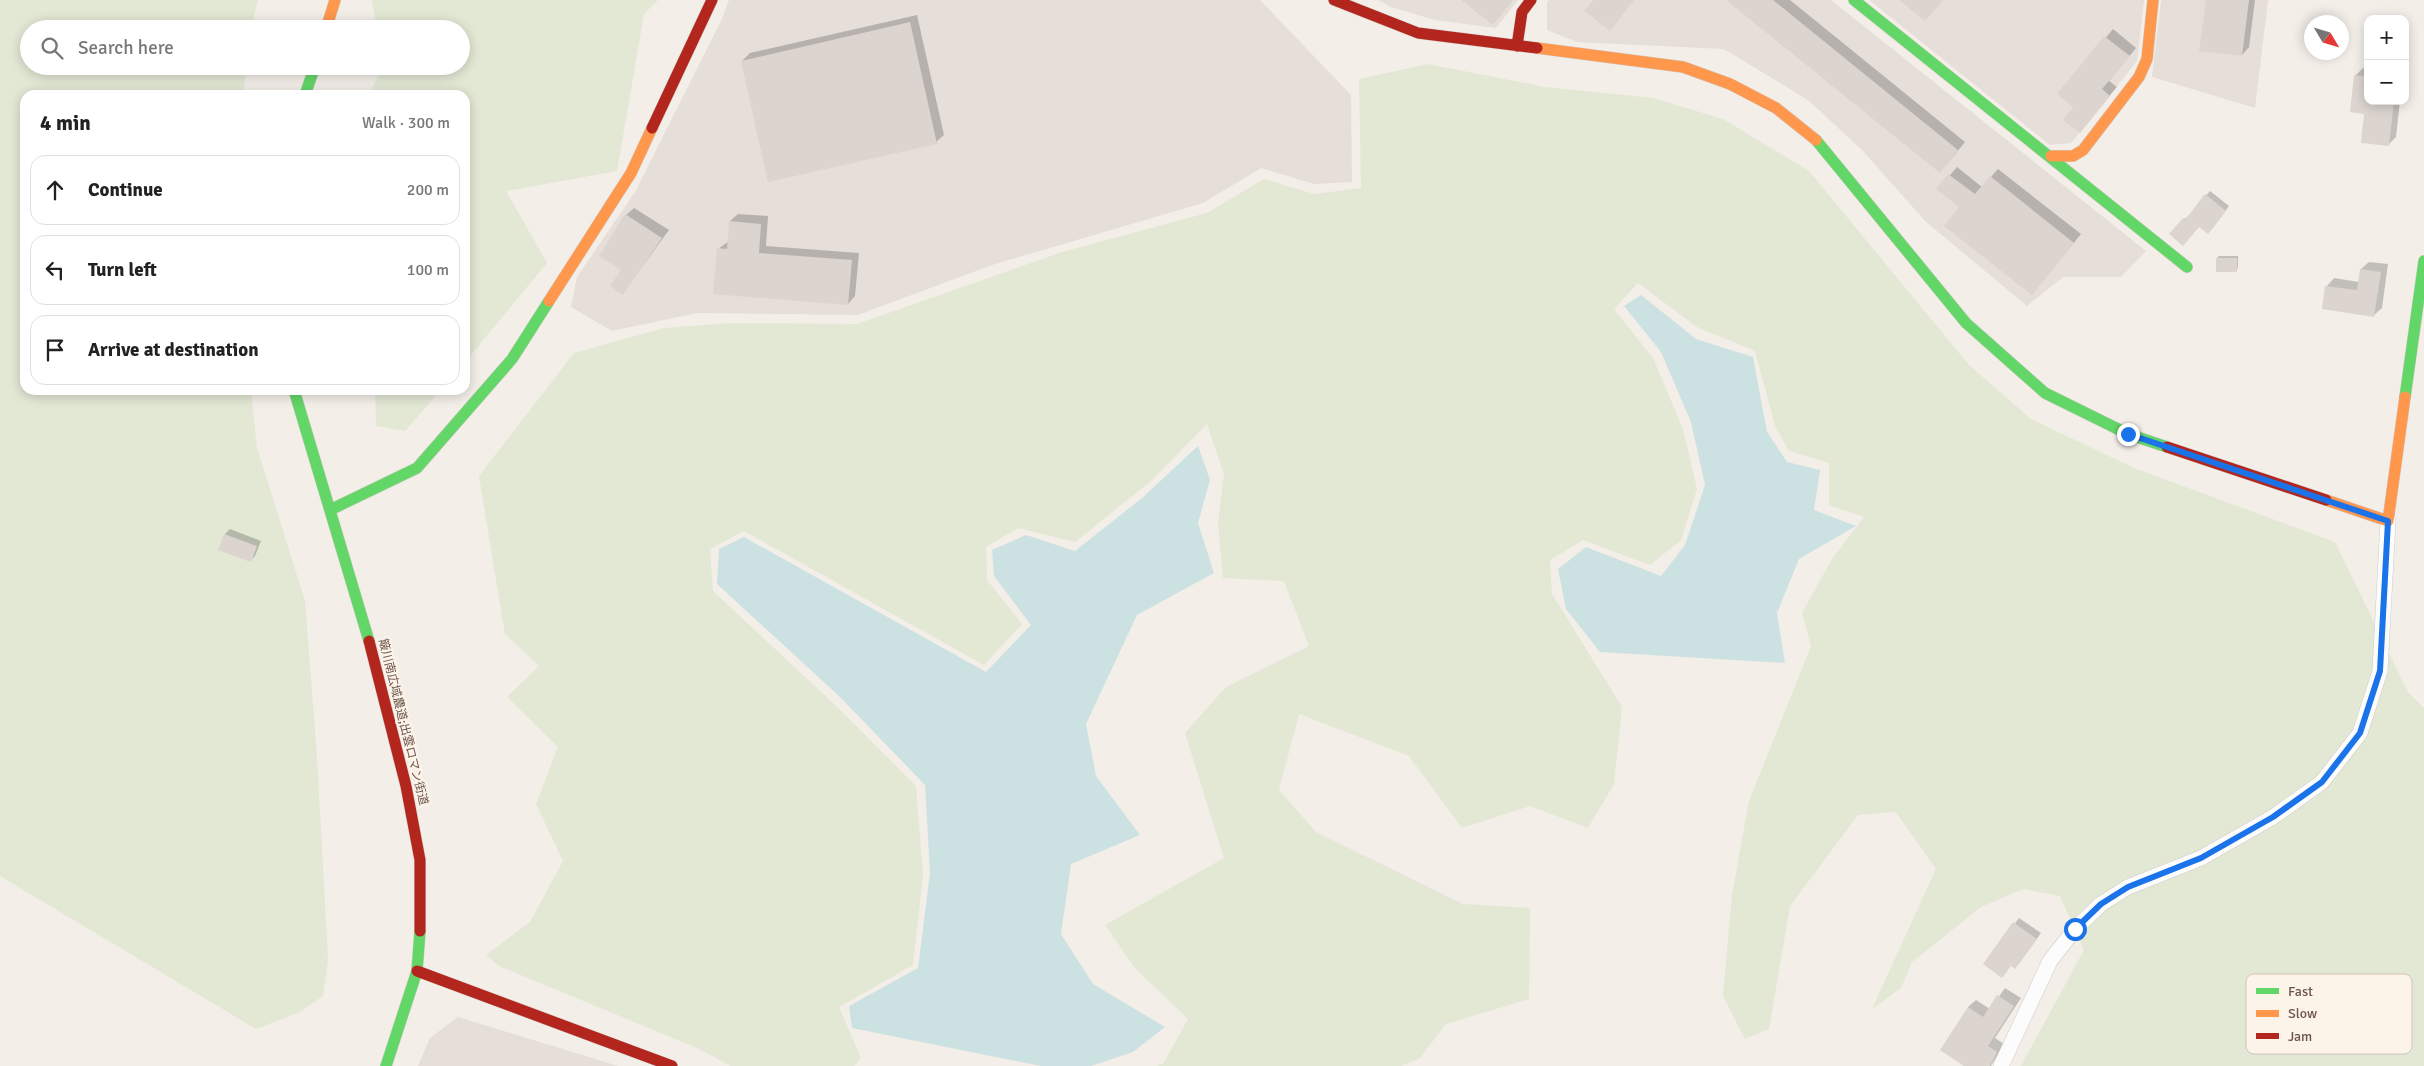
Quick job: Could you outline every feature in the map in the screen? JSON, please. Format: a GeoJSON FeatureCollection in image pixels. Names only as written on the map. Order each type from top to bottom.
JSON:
{"type":"FeatureCollection","features":[{"type":"Feature","properties":{"kind":"street"},"geometry":{"type":"LineString","coordinates":[[329,20],[335,0]]}},
{"type":"Feature","properties":{"kind":"street"},"geometry":{"type":"LineString","coordinates":[[330,510],[417,468],[512,359],[631,173],[712,0]]}},
{"type":"Feature","properties":{"kind":"street"},"geometry":{"type":"LineString","coordinates":[[1334,0],[1418,33],[1683,67],[1730,84],[1776,108],[1822,144],[1966,323],[2045,393],[2128,434],[2388,521]]}},
{"type":"Feature","properties":{"kind":"street"},"geometry":{"type":"LineString","coordinates":[[1517,46],[1522,12],[1531,0]]}},
{"type":"Feature","properties":{"kind":"street"},"geometry":{"type":"LineString","coordinates":[[1854,0],[2051,156],[2187,267]]}},
{"type":"Feature","properties":{"kind":"street"},"geometry":{"type":"LineString","coordinates":[[2051,156],[2072,156],[2083,150],[2139,77],[2147,59],[2153,0]]}},
{"type":"Feature","properties":{"kind":"street"},"geometry":{"type":"LineString","coordinates":[[307,90],[312,75]]}},
{"type":"Feature","properties":{"kind":"street"},"geometry":{"type":"LineString","coordinates":[[2001,1066],[2050,960],[2075,929],[2101,904],[2128,887],[2201,858],[2273,817],[2322,782],[2360,733],[2380,671],[2388,521],[2424,261]]}},
{"type":"Feature","properties":{"kind":"street","name":"簸川南広域農道;出雲ロマン街道"},"geometry":{"type":"LineString","coordinates":[[296,395],[375,661],[406,786],[420,860],[421,918],[417,970],[386,1066]]}},
{"type":"Feature","properties":{"kind":"street"},"geometry":{"type":"LineString","coordinates":[[417,970],[672,1066]]}},
{"type":"Feature","properties":{"kind":"shaded area"},"geometry":{"type":"Polygon","coordinates":[[[729,0],[1260,0],[1351,95],[1352,182],[1314,184],[1261,168],[1203,203],[992,265],[858,315],[697,313],[612,331],[571,307],[577,277],[635,192],[722,19],[729,0]]]}},
{"type":"Feature","properties":{"kind":"shaded area"},"geometry":{"type":"Polygon","coordinates":[[[1378,0],[1518,0],[1496,28],[1435,20],[1391,7],[1378,0]]]}},
{"type":"Feature","properties":{"kind":"shaded area"},"geometry":{"type":"Polygon","coordinates":[[[1549,0],[1831,0],[2146,251],[2121,277],[2063,277],[2027,306],[1926,222],[1863,151],[1808,100],[1724,49],[1577,42],[1547,30],[1547,3],[1549,0]]]}},
{"type":"Feature","properties":{"kind":"shaded area"},"geometry":{"type":"Polygon","coordinates":[[[1869,0],[2144,0],[2137,61],[2071,143],[2050,145],[1869,0]]]}},
{"type":"Feature","properties":{"kind":"shaded area"},"geometry":{"type":"Polygon","coordinates":[[[2161,0],[2268,0],[2255,108],[2152,77],[2161,0]]]}},
{"type":"Feature","properties":{"kind":"shaded area"},"geometry":{"type":"Polygon","coordinates":[[[1641,295],[1696,339],[1753,357],[1767,432],[1787,462],[1820,470],[1814,510],[1856,526],[1799,559],[1777,613],[1785,663],[1600,652],[1566,609],[1558,569],[1586,547],[1661,576],[1685,545],[1705,485],[1691,422],[1661,352],[1624,306],[1641,295]]]}},
{"type":"Feature","properties":{"kind":"shaded area"},"geometry":{"type":"Polygon","coordinates":[[[1198,446],[1210,480],[1198,523],[1214,573],[1137,615],[1086,724],[1096,776],[1140,835],[1071,864],[1061,934],[1093,984],[1165,1027],[1133,1052],[1091,1066],[1041,1066],[852,1028],[849,1006],[918,968],[930,873],[925,785],[840,697],[717,584],[719,549],[744,537],[986,672],[1031,625],[994,576],[992,550],[1026,535],[1075,551],[1142,498],[1198,446]]]}},
{"type":"Feature","properties":{"kind":"shaded area"},"geometry":{"type":"Polygon","coordinates":[[[458,1017],[618,1066],[418,1066],[430,1038],[458,1017]]]}},
{"type":"Feature","properties":{"kind":"green space"},"geometry":{"type":"Polygon","coordinates":[[[0,0],[258,0],[253,20],[20,20],[20,75],[246,75],[244,90],[20,90],[20,395],[252,395],[257,448],[305,601],[317,757],[328,960],[323,996],[300,1012],[256,1029],[0,876],[0,0]]]}},
{"type":"Feature","properties":{"kind":"green space"},"geometry":{"type":"Polygon","coordinates":[[[372,0],[658,0],[644,14],[617,171],[506,191],[547,263],[470,356],[470,90],[371,90],[379,75],[470,75],[470,20],[375,20],[372,0]]]}},
{"type":"Feature","properties":{"kind":"green space"},"geometry":{"type":"Polygon","coordinates":[[[1428,64],[1545,87],[1653,98],[1723,119],[1809,171],[1969,365],[2031,419],[2134,468],[2335,542],[2408,692],[2424,708],[2424,1066],[2021,1066],[2084,950],[2060,896],[2023,889],[1981,907],[1912,962],[1901,988],[1872,1009],[1936,869],[1896,812],[1858,815],[1790,906],[1769,1029],[1745,1039],[1723,996],[1732,895],[1749,801],[1811,646],[1802,613],[1832,559],[1864,517],[1829,505],[1829,463],[1789,451],[1775,426],[1755,351],[1697,327],[1638,283],[1614,309],[1653,358],[1683,429],[1697,489],[1681,540],[1650,565],[1583,540],[1550,560],[1552,594],[1622,707],[1614,784],[1588,828],[1530,806],[1462,828],[1409,756],[1299,714],[1279,790],[1316,832],[1463,904],[1530,908],[1529,999],[1446,1024],[1419,1059],[1401,1066],[1157,1066],[1163,1064],[1188,1019],[1135,968],[1105,925],[1224,858],[1185,733],[1226,687],[1309,646],[1284,581],[1223,578],[1218,523],[1224,474],[1207,424],[1151,481],[1075,542],[1018,528],[986,547],[987,580],[1022,624],[984,665],[744,531],[710,549],[713,591],[836,706],[916,786],[923,876],[913,965],[839,1007],[861,1058],[854,1066],[731,1066],[697,1048],[499,966],[486,955],[530,922],[563,861],[536,804],[558,747],[507,697],[539,666],[505,634],[479,476],[574,353],[664,328],[732,323],[857,324],[1062,252],[1207,213],[1264,179],[1314,194],[1361,188],[1359,79],[1428,64]]]}},
{"type":"Feature","properties":{"kind":"green space"},"geometry":{"type":"Polygon","coordinates":[[[375,395],[437,395],[405,431],[376,426],[375,395]]]}},
{"type":"Feature","properties":{"kind":"building"},"geometry":{"type":"Polygon","coordinates":[[[1461,0],[1513,0],[1493,25],[1461,0]]]}},
{"type":"Feature","properties":{"kind":"building"},"geometry":{"type":"Polygon","coordinates":[[[1593,0],[1634,0],[1610,31],[1584,11],[1593,0]]]}},
{"type":"Feature","properties":{"kind":"building"},"geometry":{"type":"Polygon","coordinates":[[[1726,0],[1773,0],[1958,150],[1940,173],[1726,0]]]}},
{"type":"Feature","properties":{"kind":"building"},"geometry":{"type":"Polygon","coordinates":[[[1899,0],[1943,0],[1925,21],[1899,0]]]}},
{"type":"Feature","properties":{"kind":"building"},"geometry":{"type":"Polygon","coordinates":[[[2206,0],[2249,0],[2242,56],[2199,51],[2206,0]]]}},
{"type":"Feature","properties":{"kind":"building"},"geometry":{"type":"Polygon","coordinates":[[[910,22],[937,144],[768,182],[741,61],[910,22]]]}},
{"type":"Feature","properties":{"kind":"building"},"geometry":{"type":"Polygon","coordinates":[[[2104,36],[2130,56],[2102,89],[2110,96],[2080,133],[2063,120],[2073,107],[2057,94],[2104,36]]]}},
{"type":"Feature","properties":{"kind":"building"},"geometry":{"type":"Polygon","coordinates":[[[2354,75],[2364,76],[2364,105],[2394,105],[2389,146],[2361,143],[2364,114],[2350,112],[2354,75]]]}},
{"type":"Feature","properties":{"kind":"building"},"geometry":{"type":"Polygon","coordinates":[[[1948,174],[1975,194],[1990,176],[2074,243],[2032,295],[1944,226],[1959,207],[1936,189],[1948,174]]]}},
{"type":"Feature","properties":{"kind":"building"},"geometry":{"type":"Polygon","coordinates":[[[2205,194],[2226,211],[2208,234],[2199,227],[2183,246],[2169,234],[2183,218],[2185,220],[2205,194]]]}},
{"type":"Feature","properties":{"kind":"building"},"geometry":{"type":"Polygon","coordinates":[[[625,214],[662,238],[623,295],[610,286],[621,270],[599,256],[625,214]]]}},
{"type":"Feature","properties":{"kind":"building"},"geometry":{"type":"Polygon","coordinates":[[[729,221],[761,224],[759,253],[852,260],[848,305],[713,294],[717,248],[727,249],[729,221]]]}},
{"type":"Feature","properties":{"kind":"building"},"geometry":{"type":"Polygon","coordinates":[[[2216,258],[2237,258],[2237,272],[2216,272],[2216,258]]]}},
{"type":"Feature","properties":{"kind":"building"},"geometry":{"type":"Polygon","coordinates":[[[2360,269],[2381,272],[2374,317],[2322,309],[2325,286],[2357,290],[2360,269]]]}},
{"type":"Feature","properties":{"kind":"building"},"geometry":{"type":"Polygon","coordinates":[[[224,534],[257,546],[251,562],[218,550],[224,534]]]}},
{"type":"Feature","properties":{"kind":"building"},"geometry":{"type":"Polygon","coordinates":[[[2013,922],[2037,939],[2015,969],[2011,966],[2002,978],[1983,964],[2013,922]]]}},
{"type":"Feature","properties":{"kind":"building"},"geometry":{"type":"Polygon","coordinates":[[[1997,995],[2014,1006],[1988,1046],[1997,1052],[1990,1066],[1964,1066],[1940,1050],[1968,1007],[1983,1017],[1997,995]]]}},
{"type":"Feature","properties":{"kind":"traffic: fast"},"geometry":{"type":"LineString","coordinates":[[1854,0],[2187,267]]}},
{"type":"Feature","properties":{"kind":"traffic: fast"},"geometry":{"type":"LineString","coordinates":[[307,90],[312,75]]}},
{"type":"Feature","properties":{"kind":"traffic: fast"},"geometry":{"type":"LineString","coordinates":[[1816,140],[1966,323],[2045,393],[2128,434],[2167,447]]}},
{"type":"Feature","properties":{"kind":"traffic: fast"},"geometry":{"type":"LineString","coordinates":[[2405,397],[2424,261]]}},
{"type":"Feature","properties":{"kind":"traffic: fast"},"geometry":{"type":"LineString","coordinates":[[330,510],[417,468],[512,359],[549,301]]}},
{"type":"Feature","properties":{"kind":"traffic: fast"},"geometry":{"type":"LineString","coordinates":[[295,395],[369,641]]}},
{"type":"Feature","properties":{"kind":"traffic: fast"},"geometry":{"type":"LineString","coordinates":[[386,1066],[417,971],[420,931]]}},
{"type":"Feature","properties":{"kind":"traffic: slow"},"geometry":{"type":"LineString","coordinates":[[329,20],[335,0]]}},
{"type":"Feature","properties":{"kind":"traffic: slow"},"geometry":{"type":"LineString","coordinates":[[2051,156],[2073,156],[2083,150],[2139,77],[2147,59],[2153,0]]}},
{"type":"Feature","properties":{"kind":"traffic: slow"},"geometry":{"type":"LineString","coordinates":[[1537,48],[1683,67],[1730,84],[1776,108],[1816,140]]}},
{"type":"Feature","properties":{"kind":"traffic: slow"},"geometry":{"type":"LineString","coordinates":[[549,301],[631,173],[652,128]]}},
{"type":"Feature","properties":{"kind":"traffic: slow"},"geometry":{"type":"LineString","coordinates":[[2326,500],[2388,521],[2405,397]]}},
{"type":"Feature","properties":{"kind":"traffic: jam"},"geometry":{"type":"LineString","coordinates":[[652,128],[712,0]]}},
{"type":"Feature","properties":{"kind":"traffic: jam"},"geometry":{"type":"LineString","coordinates":[[1334,0],[1418,33],[1537,48]]}},
{"type":"Feature","properties":{"kind":"traffic: jam"},"geometry":{"type":"LineString","coordinates":[[1517,46],[1522,12],[1531,0]]}},
{"type":"Feature","properties":{"kind":"traffic: jam"},"geometry":{"type":"LineString","coordinates":[[2167,447],[2326,500]]}},
{"type":"Feature","properties":{"kind":"traffic: jam"},"geometry":{"type":"LineString","coordinates":[[369,641],[406,786],[420,860],[420,931]]}},
{"type":"Feature","properties":{"kind":"traffic: jam"},"geometry":{"type":"LineString","coordinates":[[417,971],[672,1066]]}},
{"type":"Feature","properties":{"kind":"route"},"geometry":{"type":"LineString","coordinates":[[2075,929],[2101,904],[2128,887],[2201,858],[2273,817],[2322,782],[2360,733],[2380,671],[2388,521],[2128,434]]}}]}
